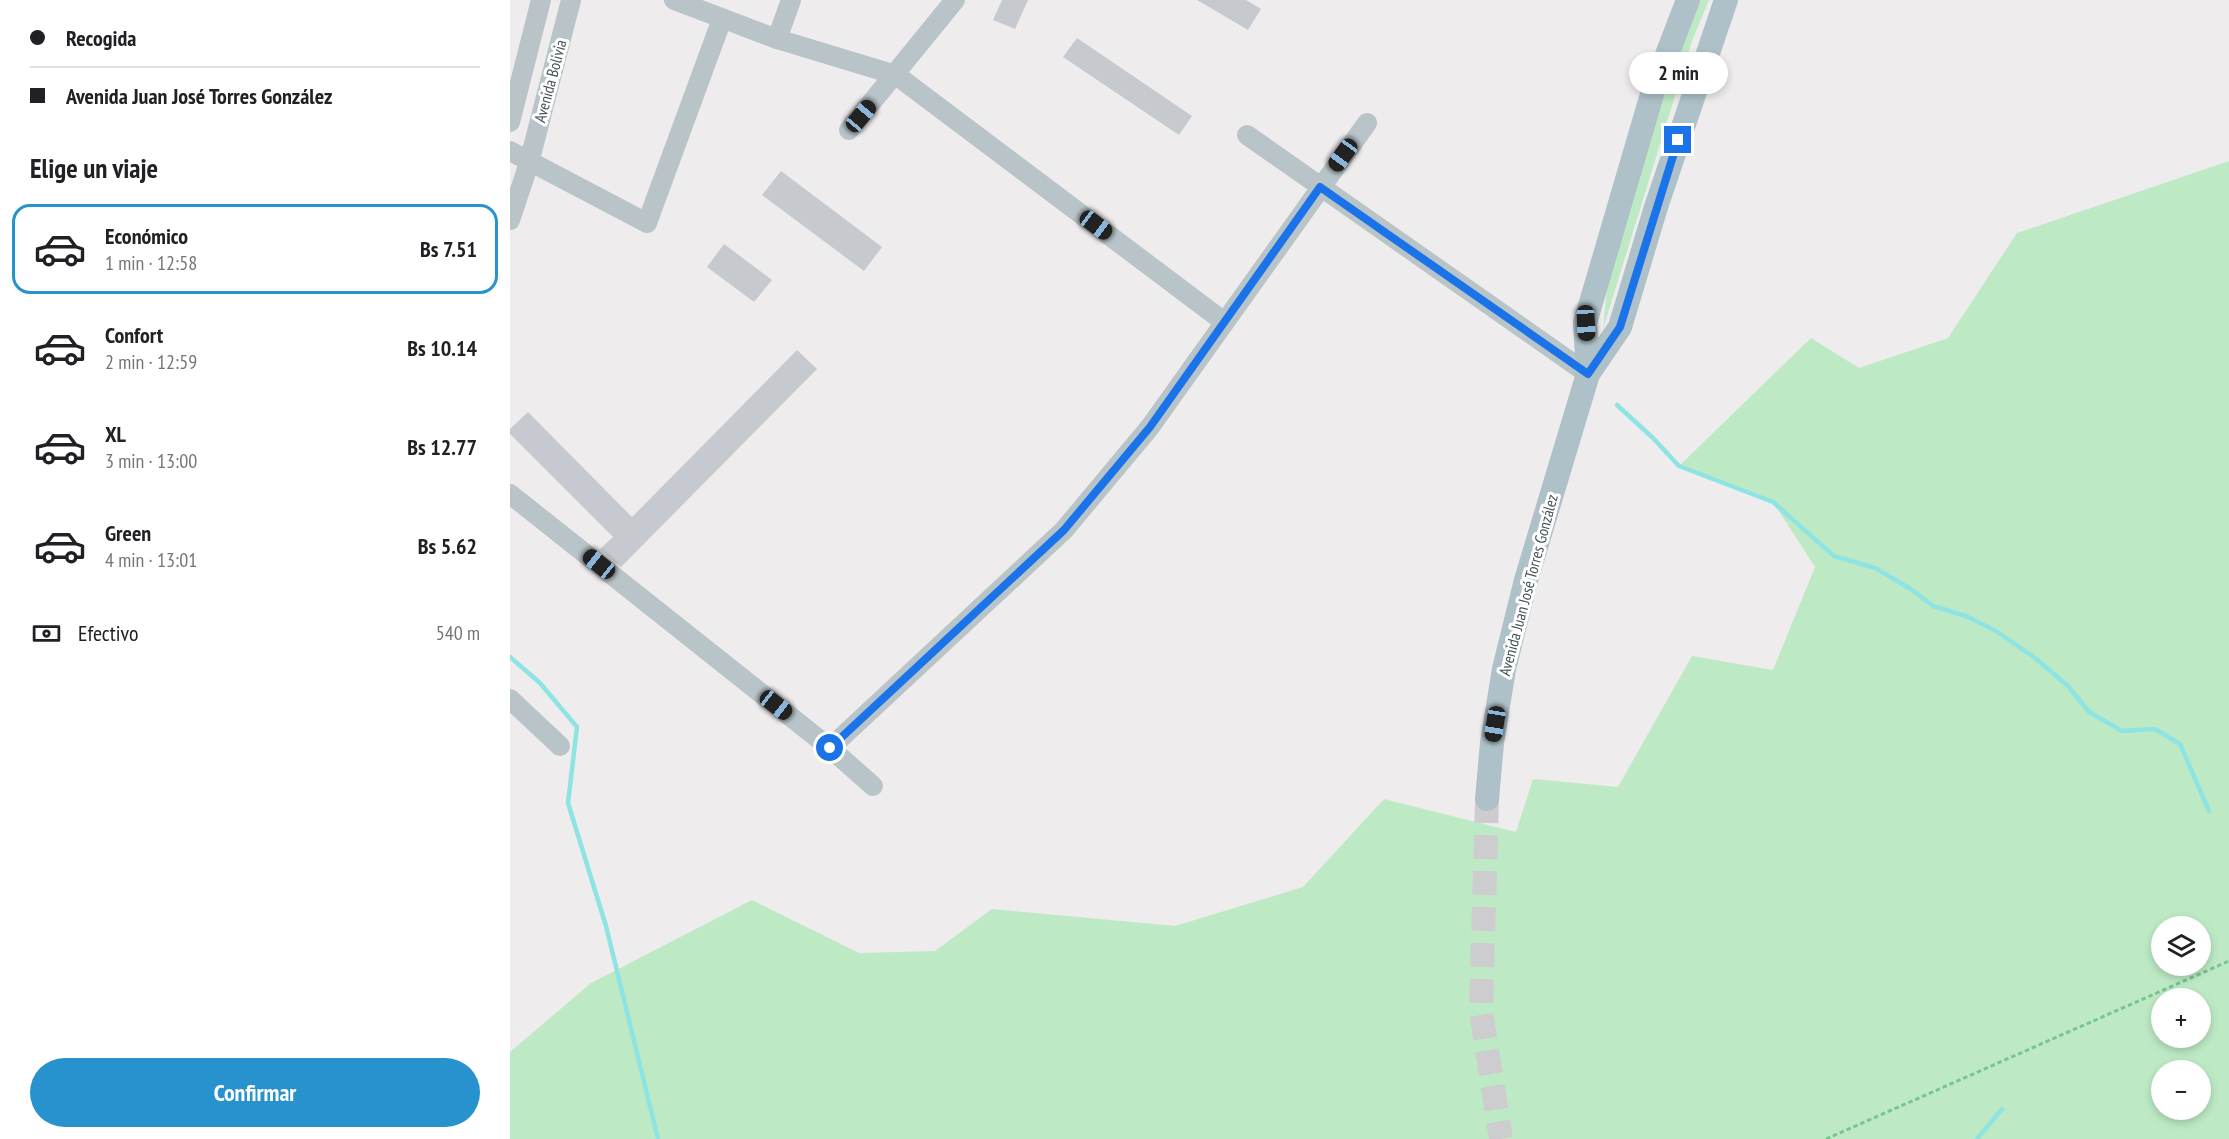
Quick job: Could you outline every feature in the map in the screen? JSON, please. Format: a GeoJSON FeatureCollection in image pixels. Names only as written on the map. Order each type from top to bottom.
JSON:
{"type":"FeatureCollection","features":[{"type":"Feature","properties":{"kind":"main road","name":"Avenida Juan José Torres González"},"geometry":{"type":"LineString","coordinates":[[1588,374],[1586,323],[1653,91],[1688,0]]}},
{"type":"Feature","properties":{"kind":"main road","name":"Avenida Juan José Torres González"},"geometry":{"type":"LineString","coordinates":[[1487,800],[1492,743],[1504,669],[1526,580],[1588,374],[1620,327],[1656,207],[1725,0]]}},
{"type":"Feature","properties":{"kind":"street","name":"Avenida Bolivia"},"geometry":{"type":"LineString","coordinates":[[510,122],[541,0]]}},
{"type":"Feature","properties":{"kind":"street","name":"Avenida Bolivia"},"geometry":{"type":"LineString","coordinates":[[510,220],[529,163],[571,0]]}},
{"type":"Feature","properties":{"kind":"street"},"geometry":{"type":"LineString","coordinates":[[674,0],[777,39],[896,75],[1223,321]]}},
{"type":"Feature","properties":{"kind":"street"},"geometry":{"type":"LineString","coordinates":[[777,39],[791,0]]}},
{"type":"Feature","properties":{"kind":"street"},"geometry":{"type":"LineString","coordinates":[[849,130],[955,0]]}},
{"type":"Feature","properties":{"kind":"street"},"geometry":{"type":"LineString","coordinates":[[510,151],[647,223],[722,19]]}},
{"type":"Feature","properties":{"kind":"street"},"geometry":{"type":"LineString","coordinates":[[830,748],[1064,530],[1150,427],[1223,321],[1366,123]]}},
{"type":"Feature","properties":{"kind":"street"},"geometry":{"type":"LineString","coordinates":[[1247,135],[1588,374]]}},
{"type":"Feature","properties":{"kind":"street"},"geometry":{"type":"LineString","coordinates":[[510,494],[830,748],[873,786]]}},
{"type":"Feature","properties":{"kind":"street"},"geometry":{"type":"LineString","coordinates":[[510,699],[560,746]]}},
{"type":"Feature","properties":{"kind":"path"},"geometry":{"type":"LineString","coordinates":[[1827,1139],[2229,961]]}},
{"type":"Feature","properties":{"kind":"green space"},"geometry":{"type":"Polygon","coordinates":[[[1695,0],[1709,0],[1692,41],[1603,329],[1609,269],[1695,0]]]}},
{"type":"Feature","properties":{"kind":"green space"},"geometry":{"type":"Polygon","coordinates":[[[2229,161],[2229,1139],[510,1139],[510,1052],[591,983],[752,900],[859,953],[935,951],[992,909],[1175,926],[1303,887],[1384,799],[1516,832],[1533,779],[1618,787],[1692,656],[1773,670],[1815,567],[1773,502],[1679,466],[1811,338],[1859,368],[1948,338],[2017,233],[2229,161]]]}},
{"type":"Feature","properties":{"kind":"building"},"geometry":{"type":"Polygon","coordinates":[[[1002,0],[1028,0],[1015,29],[993,20],[1002,0]]]}},
{"type":"Feature","properties":{"kind":"building"},"geometry":{"type":"Polygon","coordinates":[[[1197,0],[1246,0],[1261,9],[1248,30],[1197,0]]]}},
{"type":"Feature","properties":{"kind":"building"},"geometry":{"type":"Polygon","coordinates":[[[1077,38],[1192,116],[1179,135],[1063,57],[1077,38]]]}},
{"type":"Feature","properties":{"kind":"building"},"geometry":{"type":"Polygon","coordinates":[[[781,171],[882,247],[864,271],[762,195],[781,171]]]}},
{"type":"Feature","properties":{"kind":"building"},"geometry":{"type":"Polygon","coordinates":[[[724,244],[772,280],[754,302],[707,267],[724,244]]]}},
{"type":"Feature","properties":{"kind":"building"},"geometry":{"type":"Polygon","coordinates":[[[797,350],[817,369],[621,567],[600,549],[613,537],[510,434],[510,429],[528,412],[632,517],[797,350]]]}},
{"type":"Feature","properties":{"kind":"waterway"},"geometry":{"type":"LineString","coordinates":[[1617,405],[1679,466],[1773,502],[1834,556],[1875,568],[1911,589],[1933,606],[1966,616],[1996,631],[2035,658],[2068,686],[2089,712],[2122,731],[2155,729],[2180,744],[2209,811]]}},
{"type":"Feature","properties":{"kind":"waterway"},"geometry":{"type":"LineString","coordinates":[[510,657],[540,683],[577,727],[568,803],[606,926],[658,1139]]}},
{"type":"Feature","properties":{"kind":"waterway"},"geometry":{"type":"LineString","coordinates":[[1977,1139],[2002,1109]]}},
{"type":"Feature","properties":{"kind":"tunnel"},"geometry":{"type":"LineString","coordinates":[[1487,799],[1481,1012],[1501,1139]]}},
{"type":"Feature","properties":{"kind":"route"},"geometry":{"type":"LineString","coordinates":[[830,748],[1064,530],[1150,427],[1320,187],[1588,374],[1620,327],[1678,140]]}}]}
